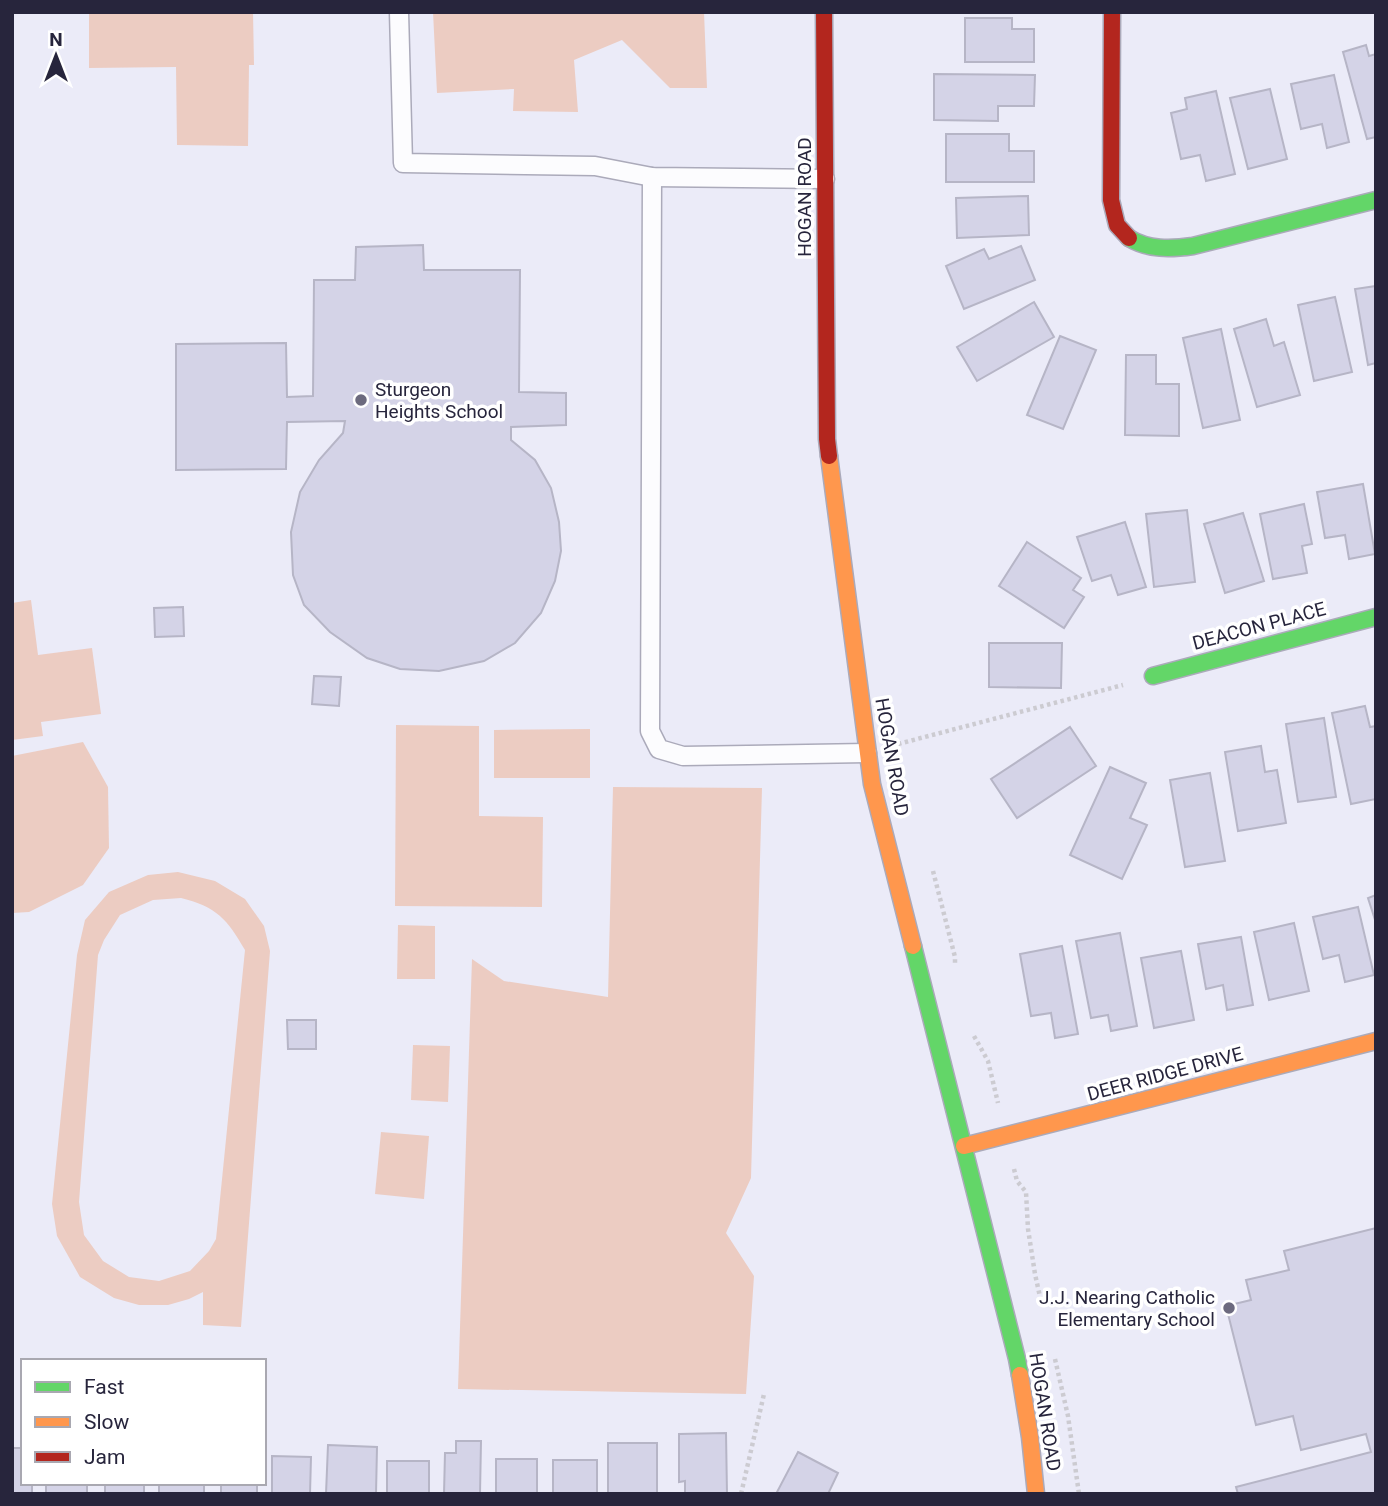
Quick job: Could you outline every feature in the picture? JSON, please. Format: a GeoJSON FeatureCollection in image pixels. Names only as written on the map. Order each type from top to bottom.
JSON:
{"type":"FeatureCollection","features":[{"type":"Feature","properties":{"kind":"street","name":"HOGAN ROAD"},"geometry":{"type":"LineString","coordinates":[[824,12],[827,439],[867,753],[872,784],[1017,1359],[1036,1494]]}},
{"type":"Feature","properties":{"kind":"street"},"geometry":{"type":"LineString","coordinates":[[1112,12],[1111,200],[1119,227],[1129,238],[1145,245],[1177,249],[1376,200]]}},
{"type":"Feature","properties":{"kind":"street","name":"DEACON PLACE"},"geometry":{"type":"LineString","coordinates":[[1153,676],[1376,617]]}},
{"type":"Feature","properties":{"kind":"street","name":"DEER RIDGE DRIVE"},"geometry":{"type":"LineString","coordinates":[[964,1146],[1376,1041]]}},
{"type":"Feature","properties":{"kind":"lane"},"geometry":{"type":"LineString","coordinates":[[399,12],[403,163],[595,166],[652,177],[825,179]]}},
{"type":"Feature","properties":{"kind":"lane"},"geometry":{"type":"LineString","coordinates":[[652,177],[650,731],[659,749],[683,756],[867,753]]}},
{"type":"Feature","properties":{"kind":"path"},"geometry":{"type":"LineString","coordinates":[[892,746],[1153,676]]}},
{"type":"Feature","properties":{"kind":"path"},"geometry":{"type":"LineString","coordinates":[[898,732],[900,744]]}},
{"type":"Feature","properties":{"kind":"path"},"geometry":{"type":"LineString","coordinates":[[931,863],[956,970]]}},
{"type":"Feature","properties":{"kind":"path"},"geometry":{"type":"LineString","coordinates":[[970,1028],[988,1061],[995,1094]]}},
{"type":"Feature","properties":{"kind":"path"},"geometry":{"type":"LineString","coordinates":[[741,1494],[764,1394]]}},
{"type":"Feature","properties":{"kind":"shaded area"},"geometry":{"type":"Polygon","coordinates":[[[89,12],[253,12],[254,65],[249,65],[248,146],[177,145],[176,67],[89,68],[89,12]]]}},
{"type":"Feature","properties":{"kind":"shaded area"},"geometry":{"type":"Polygon","coordinates":[[[433,12],[704,12],[707,88],[670,88],[622,40],[574,60],[578,112],[513,111],[514,89],[437,93],[433,12]]]}},
{"type":"Feature","properties":{"kind":"shaded area"},"geometry":{"type":"Polygon","coordinates":[[[31,600],[38,655],[92,648],[101,714],[41,722],[43,736],[12,740],[12,603],[31,600]]]}},
{"type":"Feature","properties":{"kind":"shaded area"},"geometry":{"type":"Polygon","coordinates":[[[396,725],[479,726],[479,816],[543,817],[542,907],[395,906],[396,725]]]}},
{"type":"Feature","properties":{"kind":"shaded area"},"geometry":{"type":"Polygon","coordinates":[[[590,729],[590,778],[494,778],[494,730],[590,729]]]}},
{"type":"Feature","properties":{"kind":"shaded area"},"geometry":{"type":"Polygon","coordinates":[[[83,742],[108,787],[109,848],[83,885],[29,912],[12,913],[12,756],[83,742]]]}},
{"type":"Feature","properties":{"kind":"shaded area"},"geometry":{"type":"Polygon","coordinates":[[[613,787],[762,788],[751,1178],[726,1233],[754,1276],[746,1394],[458,1389],[472,959],[504,981],[608,997],[613,787]]]}},
{"type":"Feature","properties":{"kind":"shaded area"},"geometry":{"type":"Polygon","coordinates":[[[178,872],[215,881],[245,899],[264,926],[270,951],[241,1327],[203,1325],[203,1292],[168,1305],[139,1305],[114,1298],[80,1277],[57,1236],[52,1204],[77,955],[85,920],[109,892],[148,875],[178,872]],[[181,898],[153,900],[120,915],[98,955],[79,1202],[84,1235],[103,1261],[129,1277],[159,1281],[190,1271],[209,1251],[216,1239],[245,950],[220,916],[181,898]]]}},
{"type":"Feature","properties":{"kind":"shaded area"},"geometry":{"type":"Polygon","coordinates":[[[398,925],[435,926],[435,979],[397,979],[398,925]]]}},
{"type":"Feature","properties":{"kind":"shaded area"},"geometry":{"type":"Polygon","coordinates":[[[413,1045],[450,1046],[448,1102],[411,1100],[413,1045]]]}},
{"type":"Feature","properties":{"kind":"shaded area"},"geometry":{"type":"Polygon","coordinates":[[[381,1132],[429,1136],[424,1199],[375,1194],[381,1132]]]}},
{"type":"Feature","properties":{"kind":"building"},"geometry":{"type":"Polygon","coordinates":[[[965,18],[1012,18],[1012,29],[1034,29],[1034,62],[965,62],[965,18]]]}},
{"type":"Feature","properties":{"kind":"building"},"geometry":{"type":"Polygon","coordinates":[[[1366,45],[1369,56],[1376,54],[1376,137],[1367,139],[1343,52],[1366,45]]]}},
{"type":"Feature","properties":{"kind":"building"},"geometry":{"type":"Polygon","coordinates":[[[934,74],[1035,75],[1034,106],[998,106],[998,121],[934,120],[934,74]]]}},
{"type":"Feature","properties":{"kind":"building"},"geometry":{"type":"Polygon","coordinates":[[[1334,75],[1349,142],[1327,148],[1322,124],[1301,129],[1291,84],[1334,75]]]}},
{"type":"Feature","properties":{"kind":"building"},"geometry":{"type":"Polygon","coordinates":[[[1270,89],[1287,159],[1248,169],[1230,98],[1270,89]]]}},
{"type":"Feature","properties":{"kind":"building"},"geometry":{"type":"Polygon","coordinates":[[[1216,91],[1235,174],[1206,181],[1200,155],[1181,159],[1171,113],[1187,109],[1185,98],[1216,91]]]}},
{"type":"Feature","properties":{"kind":"building"},"geometry":{"type":"Polygon","coordinates":[[[946,134],[1009,134],[1009,151],[1034,151],[1034,182],[946,182],[946,134]]]}},
{"type":"Feature","properties":{"kind":"building"},"geometry":{"type":"Polygon","coordinates":[[[1028,196],[1029,235],[957,238],[956,198],[1028,196]]]}},
{"type":"Feature","properties":{"kind":"building"},"geometry":{"type":"Polygon","coordinates":[[[423,245],[424,270],[520,270],[519,392],[566,393],[566,425],[511,427],[511,440],[535,460],[551,488],[559,522],[561,551],[555,581],[541,613],[515,643],[484,661],[439,671],[400,669],[367,658],[330,632],[304,605],[293,575],[291,532],[300,492],[319,460],[343,433],[345,421],[287,422],[286,469],[176,470],[176,344],[286,343],[287,397],[313,396],[314,280],[355,280],[356,247],[423,245]]]}},
{"type":"Feature","properties":{"kind":"building"},"geometry":{"type":"Polygon","coordinates":[[[1021,246],[1035,280],[964,309],[946,266],[984,249],[989,259],[1021,246]]]}},
{"type":"Feature","properties":{"kind":"building"},"geometry":{"type":"Polygon","coordinates":[[[1376,286],[1376,363],[1368,365],[1355,289],[1376,286]]]}},
{"type":"Feature","properties":{"kind":"building"},"geometry":{"type":"Polygon","coordinates":[[[1335,297],[1352,372],[1314,381],[1298,305],[1335,297]]]}},
{"type":"Feature","properties":{"kind":"building"},"geometry":{"type":"Polygon","coordinates":[[[1034,302],[1054,337],[977,381],[957,347],[1034,302]]]}},
{"type":"Feature","properties":{"kind":"building"},"geometry":{"type":"Polygon","coordinates":[[[1266,319],[1274,346],[1284,342],[1300,395],[1257,407],[1234,329],[1266,319]]]}},
{"type":"Feature","properties":{"kind":"building"},"geometry":{"type":"Polygon","coordinates":[[[1221,329],[1240,420],[1203,428],[1183,338],[1221,329]]]}},
{"type":"Feature","properties":{"kind":"building"},"geometry":{"type":"Polygon","coordinates":[[[1060,336],[1096,350],[1063,429],[1027,415],[1060,336]]]}},
{"type":"Feature","properties":{"kind":"building"},"geometry":{"type":"Polygon","coordinates":[[[1126,355],[1156,355],[1156,384],[1179,384],[1179,436],[1125,435],[1126,355]]]}},
{"type":"Feature","properties":{"kind":"building"},"geometry":{"type":"Polygon","coordinates":[[[1363,484],[1375,554],[1349,559],[1345,535],[1325,538],[1317,492],[1363,484]]]}},
{"type":"Feature","properties":{"kind":"building"},"geometry":{"type":"Polygon","coordinates":[[[1304,504],[1312,544],[1302,546],[1307,573],[1273,579],[1260,514],[1304,504]]]}},
{"type":"Feature","properties":{"kind":"building"},"geometry":{"type":"Polygon","coordinates":[[[1187,510],[1195,582],[1154,587],[1146,514],[1187,510]]]}},
{"type":"Feature","properties":{"kind":"building"},"geometry":{"type":"Polygon","coordinates":[[[1243,513],[1264,581],[1225,593],[1204,524],[1243,513]]]}},
{"type":"Feature","properties":{"kind":"building"},"geometry":{"type":"Polygon","coordinates":[[[1125,522],[1146,587],[1118,595],[1111,575],[1092,581],[1077,537],[1125,522]]]}},
{"type":"Feature","properties":{"kind":"building"},"geometry":{"type":"Polygon","coordinates":[[[1027,542],[1081,578],[1073,590],[1084,597],[1064,628],[999,586],[1027,542]]]}},
{"type":"Feature","properties":{"kind":"building"},"geometry":{"type":"Polygon","coordinates":[[[183,607],[184,636],[155,637],[154,608],[183,607]]]}},
{"type":"Feature","properties":{"kind":"building"},"geometry":{"type":"Polygon","coordinates":[[[989,643],[1062,643],[1061,688],[989,687],[989,643]]]}},
{"type":"Feature","properties":{"kind":"building"},"geometry":{"type":"Polygon","coordinates":[[[314,676],[341,677],[339,706],[312,704],[314,676]]]}},
{"type":"Feature","properties":{"kind":"building"},"geometry":{"type":"Polygon","coordinates":[[[1365,706],[1370,727],[1376,726],[1376,799],[1351,804],[1332,713],[1365,706]]]}},
{"type":"Feature","properties":{"kind":"building"},"geometry":{"type":"Polygon","coordinates":[[[1324,718],[1336,797],[1298,802],[1286,724],[1324,718]]]}},
{"type":"Feature","properties":{"kind":"building"},"geometry":{"type":"Polygon","coordinates":[[[1070,727],[1096,766],[1017,818],[991,779],[1070,727]]]}},
{"type":"Feature","properties":{"kind":"building"},"geometry":{"type":"Polygon","coordinates":[[[1261,746],[1265,772],[1277,770],[1286,823],[1238,831],[1225,752],[1261,746]]]}},
{"type":"Feature","properties":{"kind":"building"},"geometry":{"type":"Polygon","coordinates":[[[1110,767],[1146,783],[1130,818],[1147,825],[1122,879],[1070,855],[1110,767]]]}},
{"type":"Feature","properties":{"kind":"building"},"geometry":{"type":"Polygon","coordinates":[[[1210,773],[1225,861],[1185,867],[1170,780],[1210,773]]]}},
{"type":"Feature","properties":{"kind":"building"},"geometry":{"type":"Polygon","coordinates":[[[1376,895],[1376,923],[1368,898],[1376,895]]]}},
{"type":"Feature","properties":{"kind":"building"},"geometry":{"type":"Polygon","coordinates":[[[1358,907],[1374,975],[1345,982],[1339,955],[1323,959],[1313,917],[1358,907]]]}},
{"type":"Feature","properties":{"kind":"building"},"geometry":{"type":"Polygon","coordinates":[[[1294,923],[1309,991],[1269,1000],[1254,932],[1294,923]]]}},
{"type":"Feature","properties":{"kind":"building"},"geometry":{"type":"Polygon","coordinates":[[[1120,933],[1137,1026],[1111,1031],[1108,1015],[1091,1018],[1076,941],[1120,933]]]}},
{"type":"Feature","properties":{"kind":"building"},"geometry":{"type":"Polygon","coordinates":[[[1241,937],[1253,1005],[1227,1010],[1223,985],[1206,989],[1198,944],[1241,937]]]}},
{"type":"Feature","properties":{"kind":"building"},"geometry":{"type":"Polygon","coordinates":[[[1062,946],[1078,1034],[1055,1038],[1051,1013],[1031,1016],[1020,954],[1062,946]]]}},
{"type":"Feature","properties":{"kind":"building"},"geometry":{"type":"Polygon","coordinates":[[[1181,951],[1194,1020],[1154,1028],[1141,958],[1181,951]]]}},
{"type":"Feature","properties":{"kind":"building"},"geometry":{"type":"Polygon","coordinates":[[[287,1020],[316,1020],[316,1049],[288,1049],[287,1020]]]}},
{"type":"Feature","properties":{"kind":"building","name":"J.J. Nearing Catholic Elementary School"},"geometry":{"type":"Polygon","coordinates":[[[1376,1228],[1376,1494],[1238,1494],[1236,1487],[1371,1452],[1366,1434],[1301,1450],[1293,1416],[1256,1425],[1226,1306],[1251,1300],[1246,1280],[1289,1270],[1284,1251],[1376,1228]]]}},
{"type":"Feature","properties":{"kind":"building"},"geometry":{"type":"Polygon","coordinates":[[[726,1433],[727,1494],[685,1494],[685,1481],[679,1482],[679,1434],[726,1433]]]}},
{"type":"Feature","properties":{"kind":"building"},"geometry":{"type":"Polygon","coordinates":[[[456,1441],[481,1441],[480,1494],[444,1494],[445,1453],[456,1453],[456,1441]]]}},
{"type":"Feature","properties":{"kind":"building"},"geometry":{"type":"Polygon","coordinates":[[[608,1443],[657,1443],[657,1494],[608,1494],[608,1443]]]}},
{"type":"Feature","properties":{"kind":"building"},"geometry":{"type":"Polygon","coordinates":[[[328,1445],[377,1447],[376,1494],[326,1494],[328,1445]]]}},
{"type":"Feature","properties":{"kind":"building"},"geometry":{"type":"Polygon","coordinates":[[[12,1448],[21,1448],[21,1485],[32,1485],[32,1494],[12,1494],[12,1448]]]}},
{"type":"Feature","properties":{"kind":"building"},"geometry":{"type":"Polygon","coordinates":[[[798,1452],[838,1473],[828,1494],[776,1494],[798,1452]]]}},
{"type":"Feature","properties":{"kind":"building"},"geometry":{"type":"Polygon","coordinates":[[[272,1456],[311,1457],[310,1494],[272,1494],[272,1456]]]}},
{"type":"Feature","properties":{"kind":"building"},"geometry":{"type":"Polygon","coordinates":[[[496,1459],[537,1459],[537,1494],[496,1494],[496,1459]]]}},
{"type":"Feature","properties":{"kind":"building"},"geometry":{"type":"Polygon","coordinates":[[[553,1460],[597,1460],[597,1494],[553,1494],[553,1460]]]}},
{"type":"Feature","properties":{"kind":"building"},"geometry":{"type":"Polygon","coordinates":[[[387,1461],[429,1461],[429,1494],[387,1494],[387,1461]]]}},
{"type":"Feature","properties":{"kind":"building"},"geometry":{"type":"Polygon","coordinates":[[[46,1485],[87,1485],[87,1494],[46,1494],[46,1485]]]}},
{"type":"Feature","properties":{"kind":"building"},"geometry":{"type":"Polygon","coordinates":[[[105,1485],[144,1485],[144,1494],[105,1494],[105,1485]]]}},
{"type":"Feature","properties":{"kind":"building"},"geometry":{"type":"Polygon","coordinates":[[[159,1485],[204,1485],[204,1494],[159,1494],[159,1485]]]}},
{"type":"Feature","properties":{"kind":"building"},"geometry":{"type":"Polygon","coordinates":[[[221,1485],[257,1485],[257,1494],[221,1494],[221,1485]]]}},
{"type":"Feature","properties":{"kind":"traffic: fast"},"geometry":{"type":"LineString","coordinates":[[1129,238],[1160,248],[1193,246],[1376,200]]}},
{"type":"Feature","properties":{"kind":"traffic: fast"},"geometry":{"type":"LineString","coordinates":[[1153,676],[1376,617]]}},
{"type":"Feature","properties":{"kind":"traffic: fast"},"geometry":{"type":"LineString","coordinates":[[913,946],[1020,1375]]}},
{"type":"Feature","properties":{"kind":"traffic: slow"},"geometry":{"type":"LineString","coordinates":[[829,456],[872,784],[913,946]]}},
{"type":"Feature","properties":{"kind":"traffic: slow"},"geometry":{"type":"LineString","coordinates":[[964,1146],[1376,1041]]}},
{"type":"Feature","properties":{"kind":"traffic: slow"},"geometry":{"type":"LineString","coordinates":[[1020,1375],[1036,1494]]}},
{"type":"Feature","properties":{"kind":"traffic: jam"},"geometry":{"type":"LineString","coordinates":[[824,12],[829,456]]}},
{"type":"Feature","properties":{"kind":"traffic: jam"},"geometry":{"type":"LineString","coordinates":[[1112,12],[1111,200],[1117,225],[1129,238]]}},
{"type":"Feature","properties":{"kind":"place","name":"Sturgeon Heights School"},"geometry":{"type":"Point","coordinates":[361,400]}},
{"type":"Feature","properties":{"kind":"place","name":"J.J. Nearing Catholic Elementary School"},"geometry":{"type":"Point","coordinates":[1229,1308]}}]}
